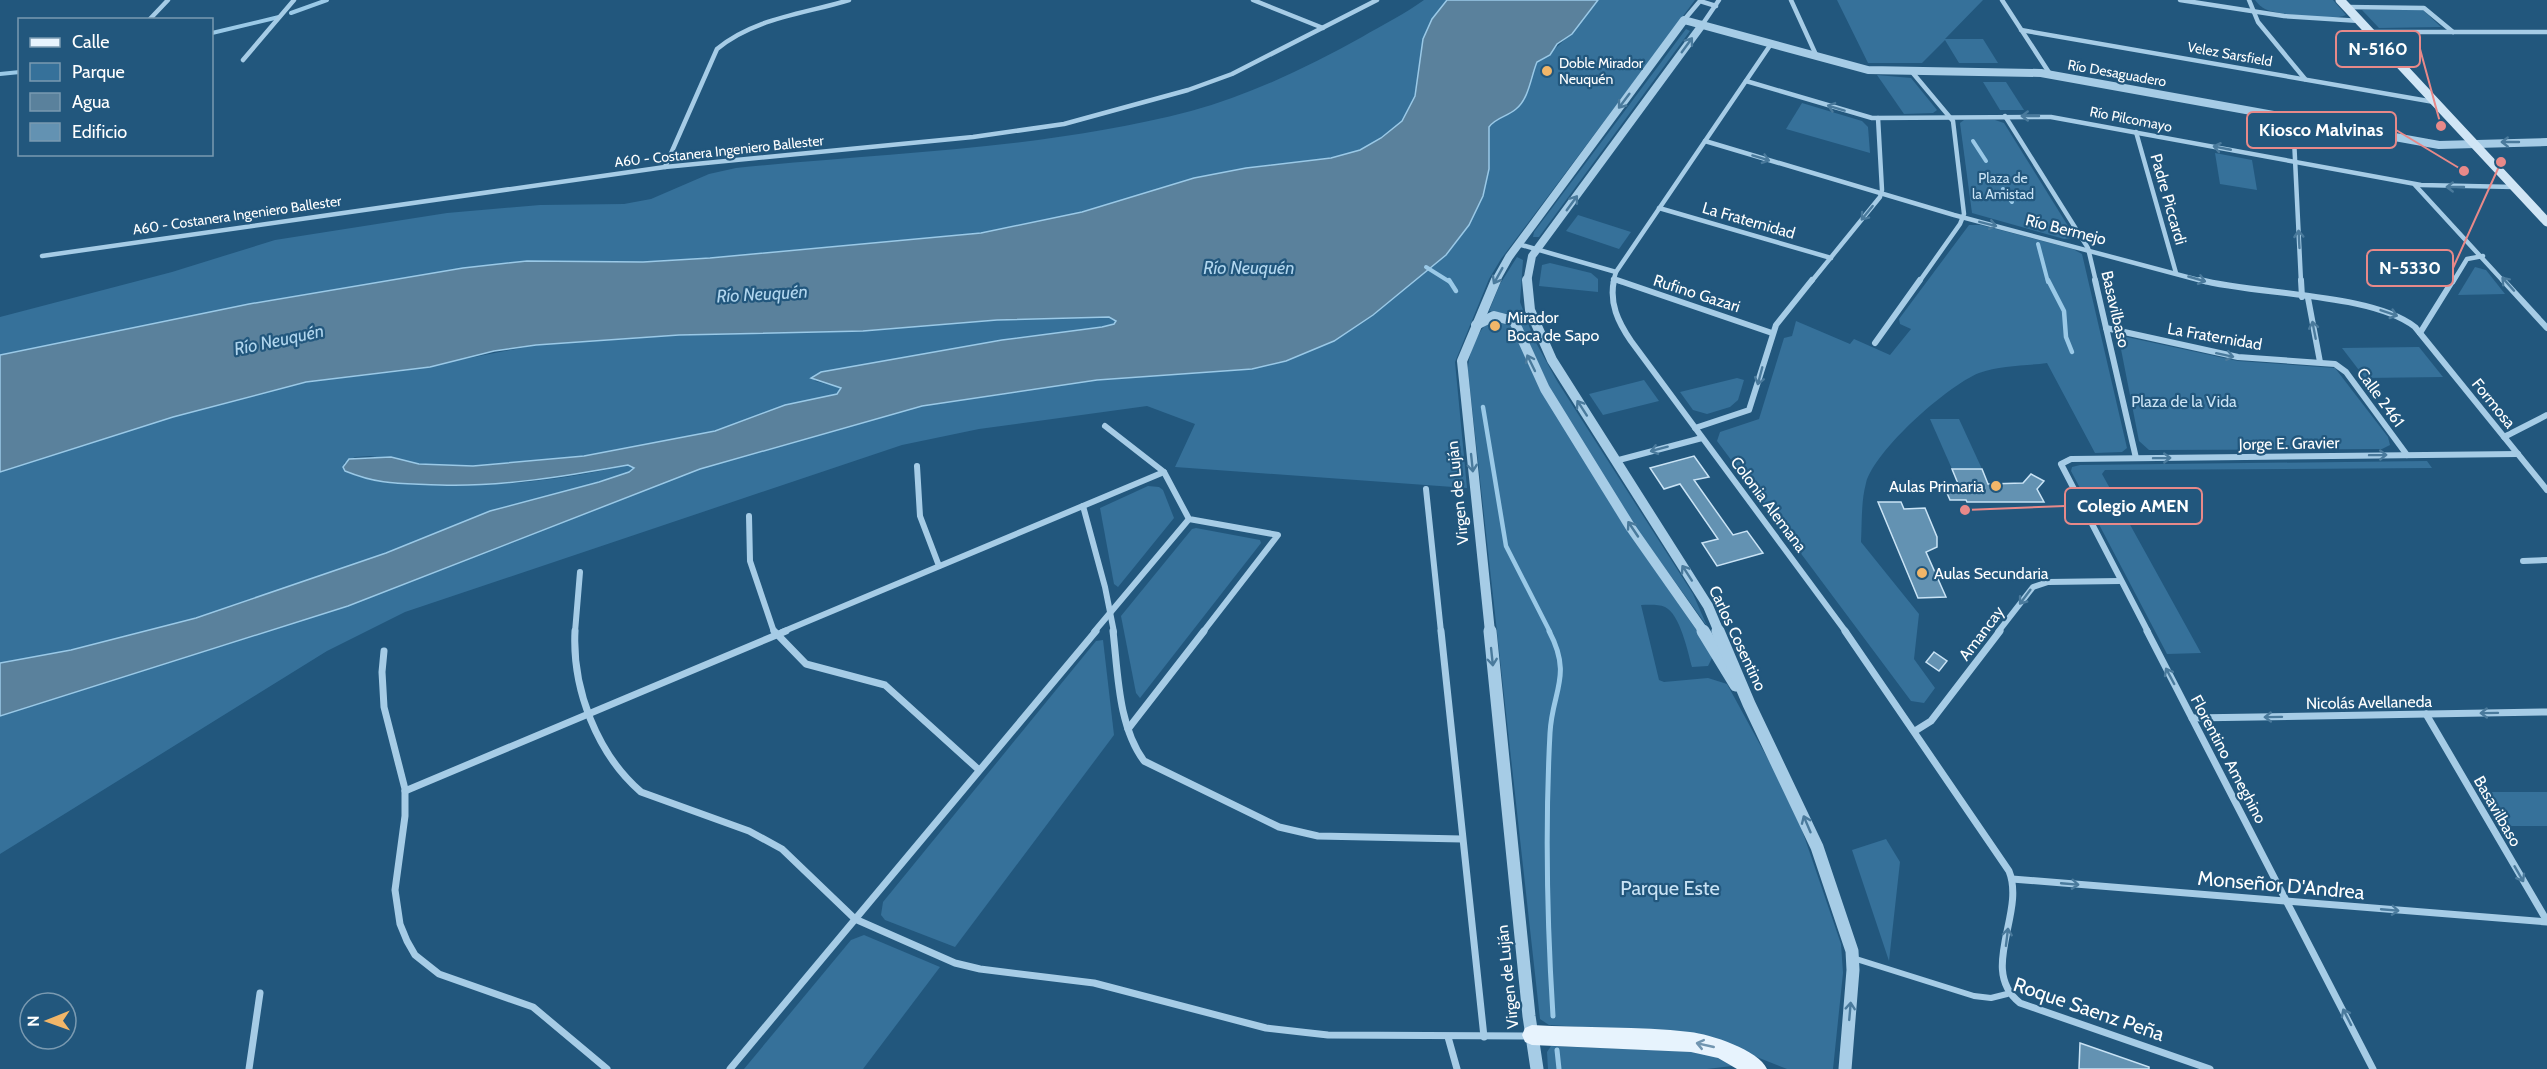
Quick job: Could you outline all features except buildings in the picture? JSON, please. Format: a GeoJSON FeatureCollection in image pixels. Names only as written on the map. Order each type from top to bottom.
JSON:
{"type":"FeatureCollection","features":[{"type":"Feature","properties":{"kind":"main road"},"geometry":{"type":"LineString","coordinates":[[2344,4],[2547,222]]}},
{"type":"Feature","properties":{"kind":"main road"},"geometry":{"type":"LineString","coordinates":[[1532,1035],[1691,1042],[1721,1049],[1758,1069]]}},
{"type":"Feature","properties":{"kind":"street"},"geometry":{"type":"LineString","coordinates":[[151,18],[168,0]]}},
{"type":"Feature","properties":{"kind":"street"},"geometry":{"type":"LineString","coordinates":[[243,60],[294,0]]}},
{"type":"Feature","properties":{"kind":"street"},"geometry":{"type":"LineString","coordinates":[[665,167],[717,49],[726,40],[743,31],[849,0]]}},
{"type":"Feature","properties":{"kind":"street"},"geometry":{"type":"LineString","coordinates":[[1253,0],[1323,28]]}},
{"type":"Feature","properties":{"kind":"street","name":"A60 - Costanera Ingeniero Ballester"},"geometry":{"type":"LineString","coordinates":[[42,256],[665,167],[974,137],[1064,124],[1188,90],[1258,62],[1377,0]]}},
{"type":"Feature","properties":{"kind":"street"},"geometry":{"type":"LineString","coordinates":[[1537,249],[1719,0]]}},
{"type":"Feature","properties":{"kind":"street"},"geometry":{"type":"LineString","coordinates":[[1791,0],[1818,57]]}},
{"type":"Feature","properties":{"kind":"street"},"geometry":{"type":"LineString","coordinates":[[2002,0],[2050,74]]}},
{"type":"Feature","properties":{"kind":"street"},"geometry":{"type":"LineString","coordinates":[[2181,0],[2253,12],[2360,21]]}},
{"type":"Feature","properties":{"kind":"street"},"geometry":{"type":"LineString","coordinates":[[2249,0],[2258,21],[2306,80]]}},
{"type":"Feature","properties":{"kind":"street","name":"Virgen de Luján"},"geometry":{"type":"LineString","coordinates":[[1537,1069],[1462,372],[1463,358],[1496,279],[1518,244],[1684,20],[1700,1],[1716,6]]}},
{"type":"Feature","properties":{"kind":"street"},"geometry":{"type":"LineString","coordinates":[[2344,4],[2424,8],[2453,32]]}},
{"type":"Feature","properties":{"kind":"street","name":"Río Desaguadero"},"geometry":{"type":"LineString","coordinates":[[1684,20],[1868,70],[2050,74],[2439,145],[2547,142]]}},
{"type":"Feature","properties":{"kind":"street","name":"Velez Sarsfield"},"geometry":{"type":"LineString","coordinates":[[2021,30],[2434,102]]}},
{"type":"Feature","properties":{"kind":"street"},"geometry":{"type":"LineString","coordinates":[[2370,32],[2547,32]]}},
{"type":"Feature","properties":{"kind":"street","name":"Colonia Alemana"},"geometry":{"type":"LineString","coordinates":[[1771,44],[1616,272],[1613,279],[1612,303],[1621,326],[1823,599],[2002,858],[2012,879]]}},
{"type":"Feature","properties":{"kind":"street"},"geometry":{"type":"LineString","coordinates":[[1875,343],[1963,218],[1965,208],[1951,116],[1912,72]]}},
{"type":"Feature","properties":{"kind":"street","name":"Río Pilcomayo"},"geometry":{"type":"LineString","coordinates":[[1746,81],[1863,116],[1878,118],[2056,117],[2414,184],[2440,187],[2514,187]]}},
{"type":"Feature","properties":{"kind":"street","name":"Basavilbaso"},"geometry":{"type":"LineString","coordinates":[[2005,116],[2088,248],[2136,458]]}},
{"type":"Feature","properties":{"kind":"street"},"geometry":{"type":"LineString","coordinates":[[1695,428],[1737,416],[1749,410],[1772,333],[1881,194],[1878,118]]}},
{"type":"Feature","properties":{"kind":"street"},"geometry":{"type":"LineString","coordinates":[[2293,118],[2305,297],[2320,362]]}},
{"type":"Feature","properties":{"kind":"street","name":"Padre Piccardi"},"geometry":{"type":"LineString","coordinates":[[2136,132],[2176,273]]}},
{"type":"Feature","properties":{"kind":"street","name":"Río Bermejo"},"geometry":{"type":"LineString","coordinates":[[1705,141],[1963,218],[2088,248],[2233,288],[2374,308],[2407,320],[2420,333]]}},
{"type":"Feature","properties":{"kind":"street"},"geometry":{"type":"LineString","coordinates":[[2414,184],[2483,256],[2547,328]]}},
{"type":"Feature","properties":{"kind":"street","name":"La Fraternidad"},"geometry":{"type":"LineString","coordinates":[[1659,208],[1831,258]]}},
{"type":"Feature","properties":{"kind":"street"},"geometry":{"type":"LineString","coordinates":[[1518,244],[1616,272]]}},
{"type":"Feature","properties":{"kind":"street","name":"Carlos Cosentino"},"geometry":{"type":"LineString","coordinates":[[1537,249],[1530,261],[1527,287],[1528,307],[1533,322],[1552,360],[1707,606],[1817,847],[1853,957],[1845,1069]]}},
{"type":"Feature","properties":{"kind":"street"},"geometry":{"type":"LineString","coordinates":[[2420,333],[2467,259],[2483,256]]}},
{"type":"Feature","properties":{"kind":"street","name":"Rufino Gazari"},"geometry":{"type":"LineString","coordinates":[[1613,279],[1772,333]]}},
{"type":"Feature","properties":{"kind":"street"},"geometry":{"type":"LineString","coordinates":[[1476,325],[1483,319],[1495,315],[1506,316],[1515,323],[1522,345],[1545,389],[1631,528],[1711,643],[1757,719]]}},
{"type":"Feature","properties":{"kind":"street","name":"La Fraternidad"},"geometry":{"type":"LineString","coordinates":[[2106,328],[2238,357],[2320,362]]}},
{"type":"Feature","properties":{"kind":"street","name":"Formosa"},"geometry":{"type":"LineString","coordinates":[[2420,333],[2547,490]]}},
{"type":"Feature","properties":{"kind":"street","name":"Calle 2461"},"geometry":{"type":"LineString","coordinates":[[2320,362],[2336,364],[2344,370],[2406,455]]}},
{"type":"Feature","properties":{"kind":"street"},"geometry":{"type":"LineString","coordinates":[[2504,437],[2547,415]]}},
{"type":"Feature","properties":{"kind":"street"},"geometry":{"type":"LineString","coordinates":[[1105,426],[1164,472],[1189,519]]}},
{"type":"Feature","properties":{"kind":"street"},"geometry":{"type":"LineString","coordinates":[[1615,461],[1702,438]]}},
{"type":"Feature","properties":{"kind":"street","name":"Jorge E. Gravier"},"geometry":{"type":"LineString","coordinates":[[2062,462],[2071,459],[2518,454]]}},
{"type":"Feature","properties":{"kind":"street","name":"Florentino Ameghino"},"geometry":{"type":"LineString","coordinates":[[2062,462],[2062,470],[2373,1069]]}},
{"type":"Feature","properties":{"kind":"street"},"geometry":{"type":"LineString","coordinates":[[917,466],[920,516],[939,566]]}},
{"type":"Feature","properties":{"kind":"street"},"geometry":{"type":"LineString","coordinates":[[405,791],[1164,472]]}},
{"type":"Feature","properties":{"kind":"street"},"geometry":{"type":"LineString","coordinates":[[1426,489],[1484,1037]]}},
{"type":"Feature","properties":{"kind":"street"},"geometry":{"type":"LineString","coordinates":[[1083,506],[1111,613],[1128,729],[1137,755],[1144,761],[1279,826],[1318,836],[1462,839]]}},
{"type":"Feature","properties":{"kind":"street"},"geometry":{"type":"LineString","coordinates":[[749,516],[750,561],[775,635],[806,664],[885,685],[898,694],[979,770]]}},
{"type":"Feature","properties":{"kind":"street"},"geometry":{"type":"LineString","coordinates":[[730,1069],[1189,519]]}},
{"type":"Feature","properties":{"kind":"street"},"geometry":{"type":"LineString","coordinates":[[1128,729],[1278,535],[1189,519]]}},
{"type":"Feature","properties":{"kind":"street"},"geometry":{"type":"LineString","coordinates":[[2523,561],[2547,560]]}},
{"type":"Feature","properties":{"kind":"street"},"geometry":{"type":"LineString","coordinates":[[580,572],[574,634],[578,673],[588,714],[607,753],[627,780],[641,792],[749,831],[782,849],[855,919],[955,963],[1094,983],[1266,1028],[1328,1035],[1484,1037],[1532,1035]]}},
{"type":"Feature","properties":{"kind":"street","name":"Amancay"},"geometry":{"type":"LineString","coordinates":[[1915,731],[1931,721],[2033,587],[2043,582],[2120,581]]}},
{"type":"Feature","properties":{"kind":"street"},"geometry":{"type":"LineString","coordinates":[[384,651],[381,699],[405,791],[396,901],[400,924],[420,961],[434,974],[456,984],[517,999],[533,1007],[607,1069]]}},
{"type":"Feature","properties":{"kind":"street","name":"Nicolás Avellaneda"},"geometry":{"type":"LineString","coordinates":[[2192,718],[2547,712]]}},
{"type":"Feature","properties":{"kind":"street","name":"Basavilbaso"},"geometry":{"type":"LineString","coordinates":[[2426,714],[2547,921]]}},
{"type":"Feature","properties":{"kind":"street"},"geometry":{"type":"LineString","coordinates":[[2007,994],[2002,978],[2012,879]]}},
{"type":"Feature","properties":{"kind":"street","name":"Monseñor D'Andrea"},"geometry":{"type":"LineString","coordinates":[[2012,879],[2547,921]]}},
{"type":"Feature","properties":{"kind":"street","name":"Roque Saenz Peña"},"geometry":{"type":"LineString","coordinates":[[1853,957],[1974,996],[1991,998],[2007,994],[2020,1003],[2210,1069]]}},
{"type":"Feature","properties":{"kind":"street"},"geometry":{"type":"LineString","coordinates":[[249,1069],[260,993]]}},
{"type":"Feature","properties":{"kind":"street"},"geometry":{"type":"LineString","coordinates":[[1448,1036],[1457,1069]]}},
{"type":"Feature","properties":{"kind":"green space"},"geometry":{"type":"Polygon","coordinates":[[[1424,0],[1447,0],[1420,71],[1415,96],[1402,121],[1381,138],[1360,150],[1331,158],[1246,168],[1194,178],[1082,212],[981,233],[710,258],[643,262],[527,261],[463,268],[249,304],[0,355],[0,317],[172,272],[275,240],[447,213],[540,205],[624,204],[651,199],[709,174],[736,168],[1022,142],[1135,124],[1191,111],[1235,97],[1321,59],[1424,0]]]}},
{"type":"Feature","properties":{"kind":"green space"},"geometry":{"type":"Polygon","coordinates":[[[1598,0],[1695,0],[1501,259],[1489,279],[1455,362],[1467,488],[1175,467],[1195,424],[1147,406],[979,429],[902,445],[405,612],[327,651],[0,854],[0,716],[348,606],[700,469],[922,406],[1097,380],[1252,369],[1469,225],[1483,196],[1489,128],[1497,119],[1519,106],[1537,62],[1570,34],[1598,0]]]}},
{"type":"Feature","properties":{"kind":"green space"},"geometry":{"type":"Polygon","coordinates":[[[1837,0],[1983,0],[1945,39],[1983,39],[1998,63],[1959,63],[1945,40],[1922,63],[1868,63],[1837,0]]]}},
{"type":"Feature","properties":{"kind":"green space"},"geometry":{"type":"Polygon","coordinates":[[[2255,0],[2333,0],[2346,15],[2319,17],[2282,13],[2265,9],[2255,0]]]}},
{"type":"Feature","properties":{"kind":"green space"},"geometry":{"type":"Polygon","coordinates":[[[2362,10],[2423,10],[2441,27],[2379,28],[2362,10]]]}},
{"type":"Feature","properties":{"kind":"green space"},"geometry":{"type":"Polygon","coordinates":[[[1686,29],[1690,31],[1539,237],[1533,237],[1534,232],[1686,29]]]}},
{"type":"Feature","properties":{"kind":"green space"},"geometry":{"type":"Polygon","coordinates":[[[1877,75],[1911,78],[1937,110],[1933,113],[1904,114],[1877,75]]]}},
{"type":"Feature","properties":{"kind":"green space"},"geometry":{"type":"Polygon","coordinates":[[[1983,82],[2006,82],[2024,110],[2000,110],[1983,82]]]}},
{"type":"Feature","properties":{"kind":"green space"},"geometry":{"type":"Polygon","coordinates":[[[1802,103],[1862,121],[1868,127],[1870,153],[1786,129],[1802,103]]]}},
{"type":"Feature","properties":{"kind":"green space","name":"Plaza de la Amistad"},"geometry":{"type":"Polygon","coordinates":[[[1964,120],[1995,120],[2004,123],[2073,234],[2073,238],[2064,239],[1972,213],[1960,123],[1964,120]]]}},
{"type":"Feature","properties":{"kind":"green space"},"geometry":{"type":"Polygon","coordinates":[[[2215,153],[2252,160],[2257,190],[2220,184],[2215,153]]]}},
{"type":"Feature","properties":{"kind":"green space"},"geometry":{"type":"Polygon","coordinates":[[[1578,215],[1631,232],[1619,249],[1566,231],[1578,215]]]}},
{"type":"Feature","properties":{"kind":"green space"},"geometry":{"type":"Polygon","coordinates":[[[1969,225],[1981,225],[2073,249],[2082,254],[2127,448],[2122,452],[2095,453],[2047,363],[1996,368],[1965,380],[1914,420],[1883,454],[1872,469],[1864,490],[1861,542],[1919,614],[1914,659],[1935,688],[1924,703],[1911,701],[1717,441],[1720,432],[1759,419],[1784,338],[1792,336],[1796,321],[1850,344],[1854,339],[1890,355],[1911,329],[1900,324],[1899,319],[1969,225]]]}},
{"type":"Feature","properties":{"kind":"green space"},"geometry":{"type":"Polygon","coordinates":[[[1517,257],[1523,260],[1520,302],[1534,339],[1557,381],[1693,594],[1707,626],[1636,528],[1552,393],[1518,319],[1509,314],[1489,311],[1500,284],[1517,257]]]}},
{"type":"Feature","properties":{"kind":"green space"},"geometry":{"type":"Polygon","coordinates":[[[1550,263],[1591,273],[1598,279],[1598,292],[1539,286],[1542,265],[1550,263]]]}},
{"type":"Feature","properties":{"kind":"green space"},"geometry":{"type":"Polygon","coordinates":[[[2475,267],[2486,270],[2505,294],[2458,295],[2475,267]]]}},
{"type":"Feature","properties":{"kind":"green space"},"geometry":{"type":"Polygon","coordinates":[[[1109,317],[1115,319],[1115,323],[1102,327],[1002,340],[821,372],[815,381],[841,388],[837,394],[785,405],[715,431],[584,456],[473,466],[419,464],[370,456],[355,457],[344,463],[345,471],[370,480],[403,484],[511,483],[558,478],[628,465],[634,468],[629,472],[599,482],[490,511],[386,553],[196,618],[71,650],[0,663],[0,472],[173,417],[306,382],[403,371],[536,345],[679,335],[863,331],[997,320],[1109,317]]]}},
{"type":"Feature","properties":{"kind":"green space","name":"Parque Este"},"geometry":{"type":"Polygon","coordinates":[[[1492,319],[1511,325],[1535,379],[1623,524],[1702,638],[1712,658],[1708,666],[1692,667],[1683,634],[1675,617],[1665,607],[1641,605],[1659,680],[1664,682],[1708,678],[1727,684],[1775,772],[1802,830],[1841,944],[1843,973],[1833,1069],[1787,1069],[1719,1042],[1682,1033],[1549,1025],[1540,1019],[1468,371],[1475,342],[1482,329],[1492,319]]]}},
{"type":"Feature","properties":{"kind":"green space","name":"Plaza de la Vida"},"geometry":{"type":"Polygon","coordinates":[[[2122,336],[2238,361],[2335,368],[2388,437],[2390,445],[2382,449],[2149,450],[2139,441],[2119,339],[2122,336]]]}},
{"type":"Feature","properties":{"kind":"green space"},"geometry":{"type":"Polygon","coordinates":[[[2419,347],[2443,377],[2365,378],[2342,348],[2419,347]]]}},
{"type":"Feature","properties":{"kind":"green space"},"geometry":{"type":"Polygon","coordinates":[[[1737,378],[1744,380],[1738,400],[1730,407],[1707,414],[1693,410],[1680,392],[1737,378]]]}},
{"type":"Feature","properties":{"kind":"green space"},"geometry":{"type":"Polygon","coordinates":[[[1644,380],[1659,401],[1603,415],[1589,394],[1644,380]]]}},
{"type":"Feature","properties":{"kind":"green space"},"geometry":{"type":"Polygon","coordinates":[[[1930,419],[1959,419],[1982,469],[1952,469],[1930,419]]]}},
{"type":"Feature","properties":{"kind":"green space"},"geometry":{"type":"Polygon","coordinates":[[[2427,461],[2432,468],[2105,470],[2102,474],[2201,653],[2167,654],[2071,471],[2072,467],[2080,465],[2427,461]]]}},
{"type":"Feature","properties":{"kind":"green space"},"geometry":{"type":"Polygon","coordinates":[[[1148,486],[1159,487],[1163,490],[1174,518],[1118,587],[1114,584],[1100,508],[1148,486]]]}},
{"type":"Feature","properties":{"kind":"green space"},"geometry":{"type":"Polygon","coordinates":[[[1192,529],[1260,540],[1261,543],[1140,698],[1136,693],[1121,616],[1192,529]]]}},
{"type":"Feature","properties":{"kind":"green space"},"geometry":{"type":"Polygon","coordinates":[[[1103,640],[1114,735],[955,947],[885,920],[881,915],[883,902],[1096,641],[1103,640]]]}},
{"type":"Feature","properties":{"kind":"green space"},"geometry":{"type":"Polygon","coordinates":[[[2485,792],[2547,792],[2547,826],[2506,826],[2485,792]]]}},
{"type":"Feature","properties":{"kind":"green space"},"geometry":{"type":"Polygon","coordinates":[[[1886,839],[1900,862],[1889,961],[1852,850],[1886,839]]]}},
{"type":"Feature","properties":{"kind":"green space"},"geometry":{"type":"Polygon","coordinates":[[[864,935],[940,967],[863,1069],[744,1069],[851,940],[864,935]]]}},
{"type":"Feature","properties":{"kind":"green space"},"geometry":{"type":"Polygon","coordinates":[[[1551,1046],[1707,1052],[1732,1066],[1707,1069],[1548,1069],[1547,1052],[1551,1046]]]}},
{"type":"Feature","properties":{"kind":"water","name":"Río Neuquén"},"geometry":{"type":"Polygon","coordinates":[[[1447,0],[1598,0],[1572,34],[1557,44],[1550,55],[1537,62],[1527,93],[1520,105],[1489,127],[1489,169],[1483,196],[1469,225],[1446,255],[1373,315],[1334,341],[1286,361],[1252,369],[1097,380],[922,406],[700,469],[348,606],[0,716],[0,663],[71,650],[196,618],[386,553],[490,511],[599,482],[629,472],[634,468],[628,465],[558,477],[511,482],[440,485],[392,483],[358,476],[345,471],[343,467],[349,459],[391,457],[419,464],[473,466],[584,456],[715,431],[785,405],[837,394],[841,388],[811,378],[821,372],[1002,340],[1102,327],[1114,324],[1116,321],[1109,317],[997,320],[863,331],[679,335],[536,345],[494,351],[430,367],[306,382],[173,417],[0,472],[0,355],[249,304],[463,268],[527,261],[643,262],[710,258],[981,233],[1082,212],[1194,178],[1246,168],[1331,158],[1360,150],[1381,138],[1402,121],[1415,96],[1423,39],[1432,19],[1447,0]]]}},
{"type":"Feature","properties":{"kind":"waterway"},"geometry":{"type":"LineString","coordinates":[[291,13],[327,0]]}},
{"type":"Feature","properties":{"kind":"waterway"},"geometry":{"type":"LineString","coordinates":[[213,33],[279,17]]}},
{"type":"Feature","properties":{"kind":"waterway"},"geometry":{"type":"LineString","coordinates":[[0,74],[18,72]]}},
{"type":"Feature","properties":{"kind":"waterway"},"geometry":{"type":"LineString","coordinates":[[1973,141],[1986,161]]}},
{"type":"Feature","properties":{"kind":"waterway"},"geometry":{"type":"LineString","coordinates":[[2003,189],[2012,202]]}},
{"type":"Feature","properties":{"kind":"waterway"},"geometry":{"type":"LineString","coordinates":[[2038,244],[2048,282]]}},
{"type":"Feature","properties":{"kind":"waterway"},"geometry":{"type":"LineString","coordinates":[[1426,267],[1450,282]]}},
{"type":"Feature","properties":{"kind":"waterway"},"geometry":{"type":"LineString","coordinates":[[1449,280],[1456,291]]}},
{"type":"Feature","properties":{"kind":"waterway"},"geometry":{"type":"LineString","coordinates":[[2048,280],[2064,311],[2066,337],[2072,352]]}},
{"type":"Feature","properties":{"kind":"waterway"},"geometry":{"type":"LineString","coordinates":[[1483,407],[1506,546],[1550,632]]}},
{"type":"Feature","properties":{"kind":"waterway"},"geometry":{"type":"LineString","coordinates":[[1549,631],[1560,660],[1559,683],[1550,733],[1547,839],[1553,1016]]}},
{"type":"Feature","properties":{"kind":"waterway"},"geometry":{"type":"LineString","coordinates":[[1557,1050],[1559,1069]]}},
{"type":"Feature","properties":{"kind":"place","name":"Doble Mirador Neuquén"},"geometry":{"type":"Point","coordinates":[1547,71]}},
{"type":"Feature","properties":{"kind":"place","name":"N-5160"},"geometry":{"type":"Point","coordinates":[2441,126]}},
{"type":"Feature","properties":{"kind":"place","name":"N-5330"},"geometry":{"type":"Point","coordinates":[2501,162]}},
{"type":"Feature","properties":{"kind":"place","name":"Kiosco Malvinas"},"geometry":{"type":"Point","coordinates":[2464,171]}},
{"type":"Feature","properties":{"kind":"place","name":"Mirador Boca de Sapo"},"geometry":{"type":"Point","coordinates":[1495,326]}},
{"type":"Feature","properties":{"kind":"place","name":"Aulas Primaria"},"geometry":{"type":"Point","coordinates":[1996,486]}},
{"type":"Feature","properties":{"kind":"place","name":"Colegio AMEN"},"geometry":{"type":"Point","coordinates":[1965,510]}},
{"type":"Feature","properties":{"kind":"place","name":"Aulas Secundaria"},"geometry":{"type":"Point","coordinates":[1922,573]}}]}
